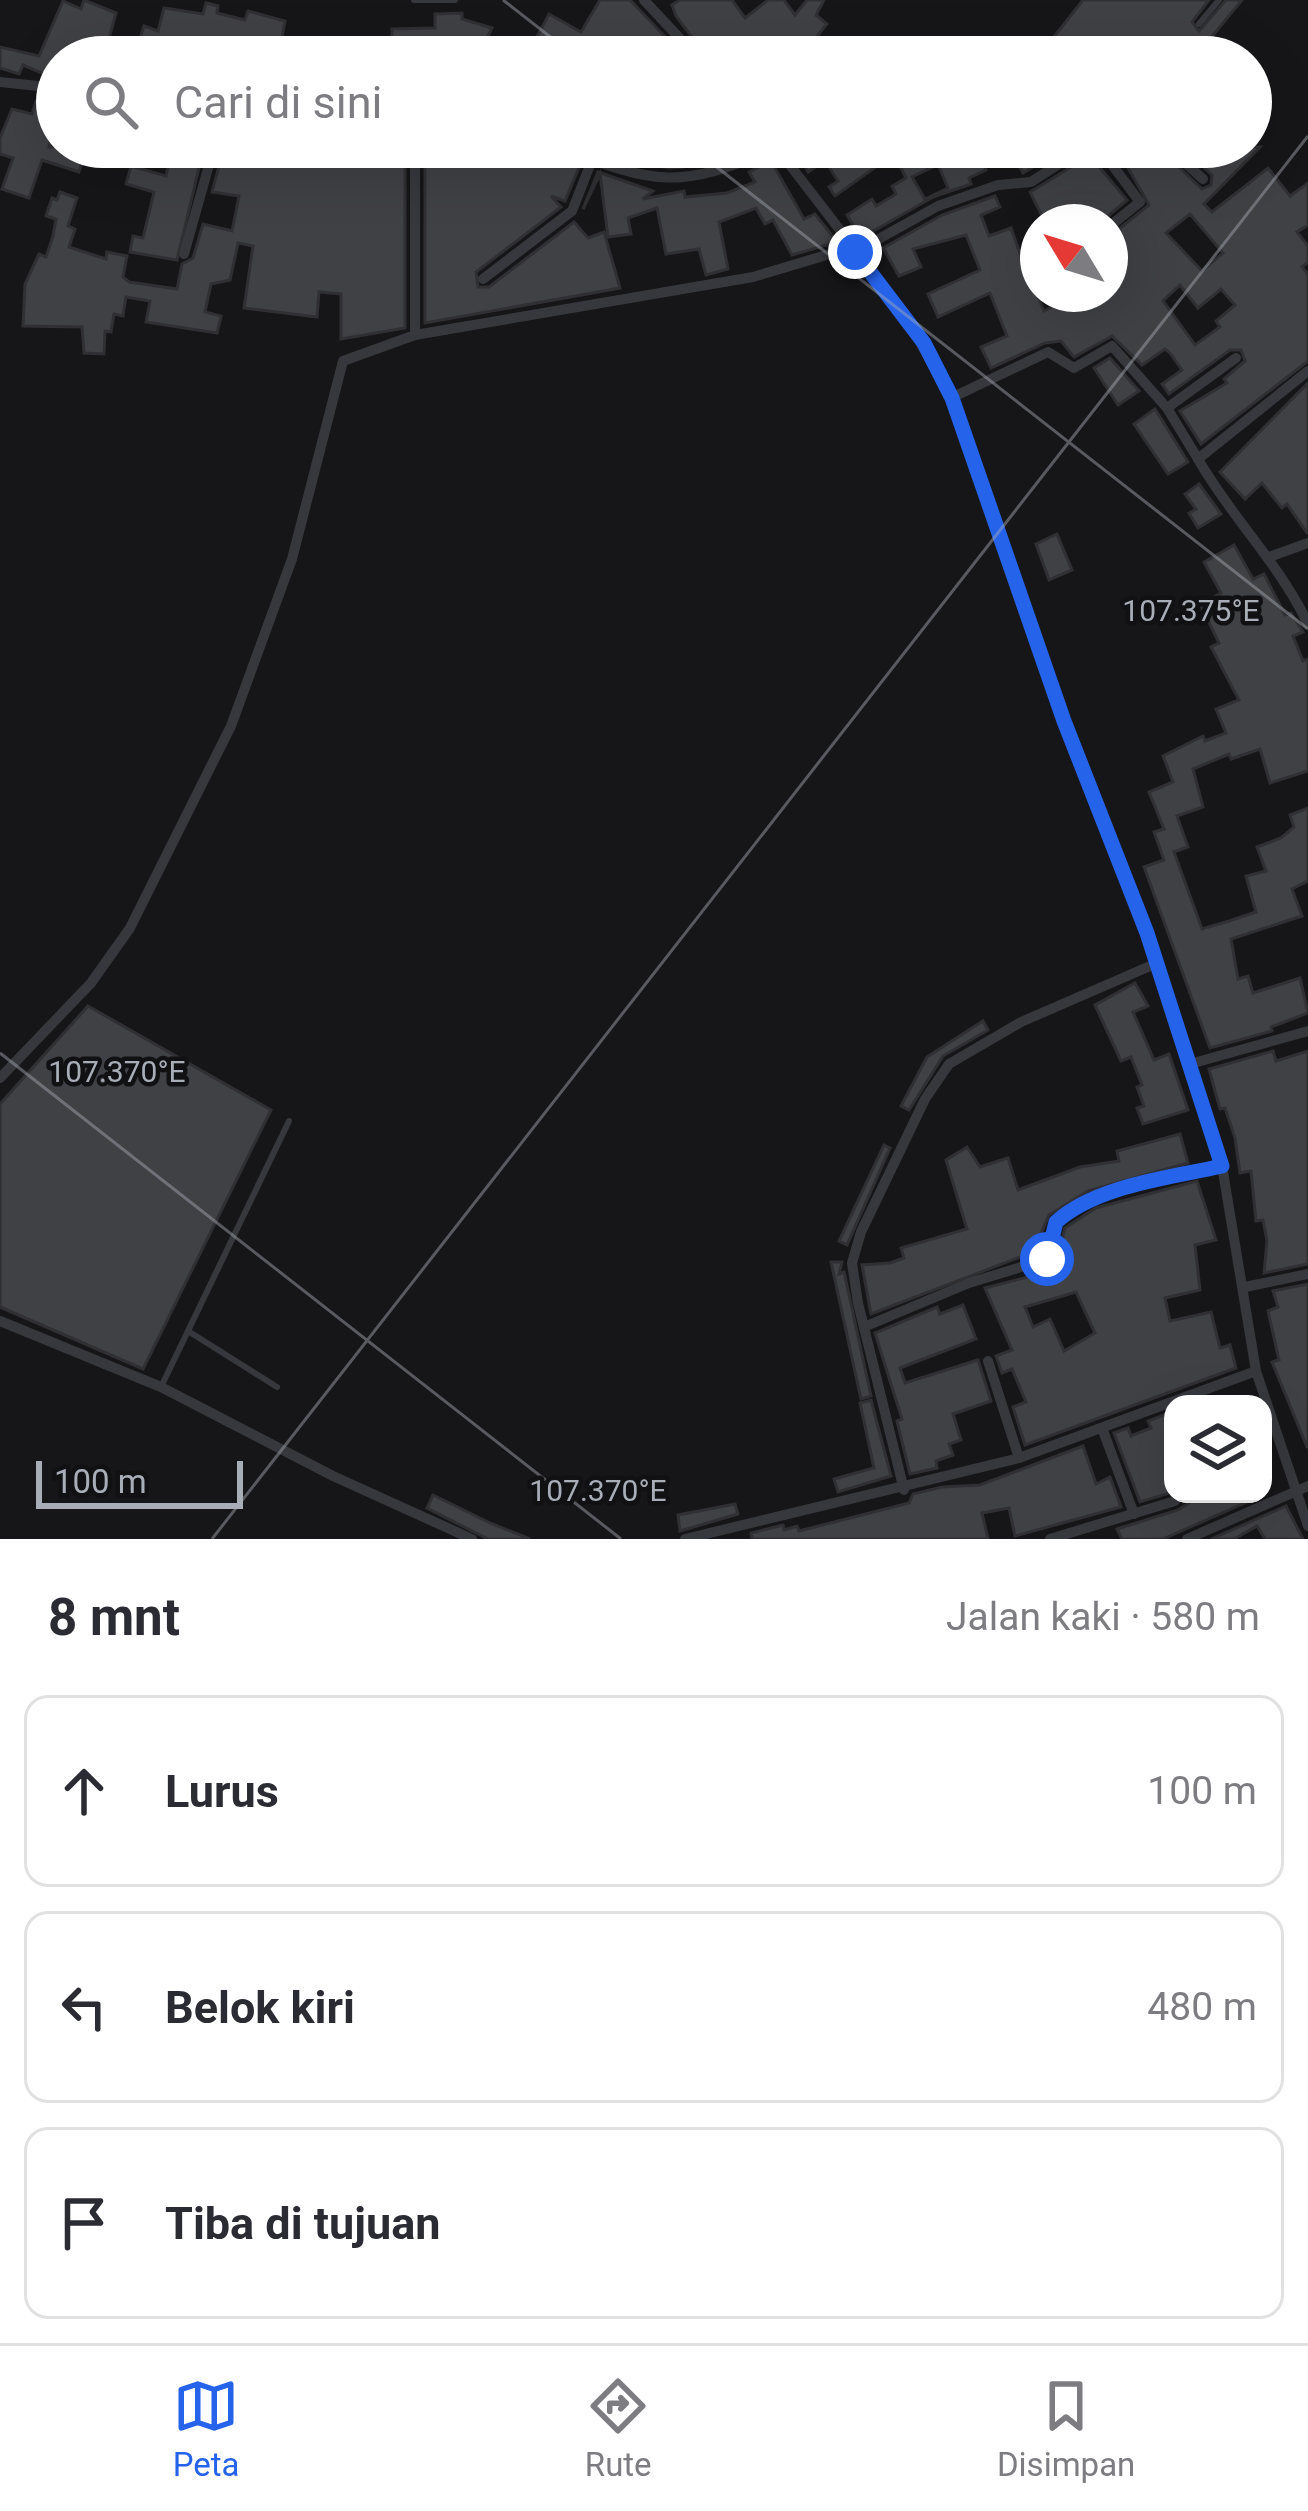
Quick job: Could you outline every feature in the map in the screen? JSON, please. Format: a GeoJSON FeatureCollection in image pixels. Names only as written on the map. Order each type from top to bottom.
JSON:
{"type":"FeatureCollection","features":[{"type":"Feature","properties":{"kind":"street"},"geometry":{"type":"LineString","coordinates":[[644,0],[677,36]]}},
{"type":"Feature","properties":{"kind":"street"},"geometry":{"type":"LineString","coordinates":[[0,82],[36,86]]}},
{"type":"Feature","properties":{"kind":"street"},"geometry":{"type":"LineString","coordinates":[[184,254],[208,168]]}},
{"type":"Feature","properties":{"kind":"street"},"geometry":{"type":"LineString","coordinates":[[415,168],[415,335]]}},
{"type":"Feature","properties":{"kind":"street"},"geometry":{"type":"LineString","coordinates":[[483,278],[572,211],[589,168]]}},
{"type":"Feature","properties":{"kind":"street"},"geometry":{"type":"LineString","coordinates":[[617,168],[649,178],[687,180],[721,168]]}},
{"type":"Feature","properties":{"kind":"street"},"geometry":{"type":"LineString","coordinates":[[792,168],[924,343],[952,398],[1190,1064],[1222,1166],[1256,1371],[1308,1526]]}},
{"type":"Feature","properties":{"kind":"street"},"geometry":{"type":"LineString","coordinates":[[0,1078],[91,982],[130,928],[231,726],[292,559],[343,361],[415,335],[753,277],[853,250],[938,206],[998,185],[1031,182],[1053,168]]}},
{"type":"Feature","properties":{"kind":"street"},"geometry":{"type":"LineString","coordinates":[[1114,168],[1140,202],[1128,212]]}},
{"type":"Feature","properties":{"kind":"street"},"geometry":{"type":"LineString","coordinates":[[1192,168],[1204,179]]}},
{"type":"Feature","properties":{"kind":"street"},"geometry":{"type":"LineString","coordinates":[[952,398],[1048,352],[1074,368],[1112,346],[1167,408],[1227,508],[1268,557],[1308,624]]}},
{"type":"Feature","properties":{"kind":"street"},"geometry":{"type":"LineString","coordinates":[[1167,408],[1236,358]]}},
{"type":"Feature","properties":{"kind":"street"},"geometry":{"type":"LineString","coordinates":[[1198,459],[1308,371]]}},
{"type":"Feature","properties":{"kind":"street"},"geometry":{"type":"LineString","coordinates":[[1268,557],[1308,543]]}},
{"type":"Feature","properties":{"kind":"street"},"geometry":{"type":"LineString","coordinates":[[904,1490],[864,1327],[853,1252],[941,1072],[966,1050],[1021,1022],[1157,963]]}},
{"type":"Feature","properties":{"kind":"street"},"geometry":{"type":"LineString","coordinates":[[1190,1064],[1308,1031]]}},
{"type":"Feature","properties":{"kind":"street"},"geometry":{"type":"LineString","coordinates":[[864,1327],[969,1283],[1047,1259],[1056,1222],[1078,1208],[1148,1183],[1222,1166]]}},
{"type":"Feature","properties":{"kind":"street"},"geometry":{"type":"LineString","coordinates":[[1244,1287],[1308,1274]]}},
{"type":"Feature","properties":{"kind":"street"},"geometry":{"type":"LineString","coordinates":[[0,1321],[161,1387],[333,1476],[472,1539]]}},
{"type":"Feature","properties":{"kind":"street"},"geometry":{"type":"LineString","coordinates":[[988,1361],[1019,1458]]}},
{"type":"Feature","properties":{"kind":"street"},"geometry":{"type":"LineString","coordinates":[[685,1539],[904,1490],[1019,1458],[1256,1371]]}},
{"type":"Feature","properties":{"kind":"street"},"geometry":{"type":"LineString","coordinates":[[1102,1428],[1134,1514]]}},
{"type":"Feature","properties":{"kind":"street"},"geometry":{"type":"LineString","coordinates":[[1187,1539],[1308,1486]]}},
{"type":"Feature","properties":{"kind":"street"},"geometry":{"type":"LineString","coordinates":[[1050,1539],[1169,1503]]}},
{"type":"Feature","properties":{"kind":"lane"},"geometry":{"type":"LineString","coordinates":[[414,0],[455,0]]}},
{"type":"Feature","properties":{"kind":"lane"},"geometry":{"type":"LineString","coordinates":[[1198,24],[1219,0]]}},
{"type":"Feature","properties":{"kind":"lane"},"geometry":{"type":"LineString","coordinates":[[161,1387],[289,1121]]}},
{"type":"Feature","properties":{"kind":"lane"},"geometry":{"type":"LineString","coordinates":[[188,1331],[277,1387]]}},
{"type":"Feature","properties":{"kind":"building"},"geometry":{"type":"Polygon","coordinates":[[[84,0],[116,13],[110,36],[48,36],[63,1],[81,9],[84,0]]]}},
{"type":"Feature","properties":{"kind":"building"},"geometry":{"type":"Polygon","coordinates":[[[600,0],[630,0],[664,36],[537,36],[549,14],[581,32],[600,0]]]}},
{"type":"Feature","properties":{"kind":"building"},"geometry":{"type":"Polygon","coordinates":[[[680,0],[732,0],[745,18],[768,0],[784,0],[795,15],[807,0],[824,0],[816,15],[827,24],[817,36],[691,36],[672,5],[680,0]]]}},
{"type":"Feature","properties":{"kind":"building"},"geometry":{"type":"Polygon","coordinates":[[[1083,0],[1209,0],[1192,22],[1199,31],[1226,0],[1242,0],[1212,36],[1055,36],[1083,0]]]}},
{"type":"Feature","properties":{"kind":"building"},"geometry":{"type":"Polygon","coordinates":[[[206,3],[218,6],[217,13],[245,20],[248,11],[285,21],[282,36],[141,36],[144,26],[158,31],[164,8],[203,14],[206,3]]]}},
{"type":"Feature","properties":{"kind":"building"},"geometry":{"type":"Polygon","coordinates":[[[462,13],[462,19],[492,28],[488,36],[392,36],[392,29],[435,28],[435,14],[462,13]]]}},
{"type":"Feature","properties":{"kind":"building"},"geometry":{"type":"Polygon","coordinates":[[[0,47],[36,55],[36,71],[23,65],[19,74],[0,68],[0,47]]]}},
{"type":"Feature","properties":{"kind":"building"},"geometry":{"type":"Polygon","coordinates":[[[36,101],[39,168],[29,198],[2,189],[13,158],[0,154],[0,138],[12,109],[32,114],[36,101]]]}},
{"type":"Feature","properties":{"kind":"building"},"geometry":{"type":"Polygon","coordinates":[[[130,168],[166,176],[168,168],[199,168],[177,260],[130,252],[133,236],[143,238],[154,192],[126,184],[130,168]]]}},
{"type":"Feature","properties":{"kind":"building"},"geometry":{"type":"Polygon","coordinates":[[[218,168],[405,168],[405,328],[341,339],[341,294],[319,292],[317,317],[244,308],[253,246],[238,243],[230,280],[211,284],[205,312],[221,316],[217,333],[146,322],[150,301],[126,297],[123,316],[114,314],[111,332],[105,331],[104,354],[84,353],[82,327],[23,326],[25,284],[39,254],[46,257],[56,219],[46,216],[52,198],[57,200],[60,192],[77,198],[68,226],[75,229],[69,247],[106,259],[107,252],[127,256],[123,277],[129,282],[177,289],[182,264],[193,258],[203,224],[232,231],[239,196],[212,192],[218,168]]]}},
{"type":"Feature","properties":{"kind":"building"},"geometry":{"type":"Polygon","coordinates":[[[425,168],[579,168],[565,201],[551,196],[561,207],[476,272],[478,287],[489,287],[574,222],[588,238],[604,232],[620,288],[425,323],[425,168]]]}},
{"type":"Feature","properties":{"kind":"building"},"geometry":{"type":"Polygon","coordinates":[[[775,168],[804,219],[815,214],[837,242],[792,255],[773,220],[765,224],[756,208],[719,222],[728,269],[706,275],[699,249],[666,254],[657,208],[628,218],[631,234],[608,237],[600,174],[583,209],[598,172],[653,191],[643,199],[684,191],[685,197],[727,193],[755,182],[749,172],[775,168]]]}},
{"type":"Feature","properties":{"kind":"building"},"geometry":{"type":"Polygon","coordinates":[[[830,168],[874,168],[835,196],[829,187],[838,181],[830,168]]]}},
{"type":"Feature","properties":{"kind":"building"},"geometry":{"type":"Polygon","coordinates":[[[901,168],[931,168],[912,177],[925,199],[948,188],[939,168],[986,170],[969,178],[971,184],[933,197],[861,238],[847,215],[872,199],[876,206],[896,194],[892,186],[906,178],[901,168]]]}},
{"type":"Feature","properties":{"kind":"building"},"geometry":{"type":"Polygon","coordinates":[[[1069,168],[1100,168],[1127,200],[1122,204],[1036,204],[1030,192],[1069,168]]]}},
{"type":"Feature","properties":{"kind":"building"},"geometry":{"type":"Polygon","coordinates":[[[1128,168],[1180,168],[1202,189],[1211,185],[1212,175],[1204,168],[1239,168],[1204,204],[1212,212],[1268,168],[1290,196],[1308,183],[1308,225],[1297,232],[1308,246],[1308,262],[1302,267],[1308,274],[1308,361],[1201,444],[1180,411],[1227,383],[1224,379],[1245,361],[1241,350],[1230,350],[1169,394],[1162,384],[1182,370],[1170,353],[1165,349],[1142,365],[1112,336],[1074,357],[1061,341],[1045,343],[991,368],[981,347],[1007,336],[990,293],[938,317],[928,294],[980,270],[966,235],[913,249],[921,267],[899,276],[883,248],[942,215],[995,196],[1000,207],[981,215],[989,236],[1011,228],[1020,254],[1020,312],[1128,312],[1128,222],[1149,205],[1128,168]],[[1190,214],[1166,233],[1202,271],[1223,253],[1190,214]],[[1180,285],[1163,301],[1195,345],[1220,327],[1216,321],[1235,305],[1221,289],[1198,308],[1180,285]]]}},
{"type":"Feature","properties":{"kind":"building"},"geometry":{"type":"Polygon","coordinates":[[[1110,358],[1139,391],[1118,405],[1094,368],[1110,358]]]}},
{"type":"Feature","properties":{"kind":"building"},"geometry":{"type":"Polygon","coordinates":[[[1308,383],[1307,533],[1287,504],[1282,508],[1262,483],[1245,499],[1220,472],[1308,383]]]}},
{"type":"Feature","properties":{"kind":"building"},"geometry":{"type":"Polygon","coordinates":[[[1155,409],[1188,462],[1168,474],[1134,424],[1155,409]]]}},
{"type":"Feature","properties":{"kind":"building"},"geometry":{"type":"Polygon","coordinates":[[[1199,484],[1221,514],[1198,528],[1189,513],[1196,509],[1185,494],[1199,484]]]}},
{"type":"Feature","properties":{"kind":"building"},"geometry":{"type":"Polygon","coordinates":[[[1057,534],[1072,570],[1049,580],[1036,544],[1057,534]]]}},
{"type":"Feature","properties":{"kind":"building"},"geometry":{"type":"Polygon","coordinates":[[[1234,545],[1253,579],[1264,574],[1285,615],[1291,613],[1303,632],[1293,636],[1303,661],[1308,659],[1308,771],[1270,783],[1260,749],[1231,759],[1229,754],[1193,769],[1203,807],[1177,816],[1188,847],[1174,852],[1202,929],[1229,921],[1256,912],[1246,876],[1266,871],[1257,847],[1281,838],[1294,827],[1290,815],[1308,808],[1308,881],[1292,889],[1302,916],[1231,939],[1238,979],[1248,976],[1253,993],[1300,978],[1308,1013],[1271,1027],[1272,1031],[1210,1048],[1144,867],[1164,860],[1154,832],[1164,829],[1149,792],[1173,782],[1163,756],[1203,736],[1205,741],[1226,733],[1216,709],[1239,700],[1211,647],[1219,643],[1200,604],[1221,593],[1204,562],[1234,545]]]}},
{"type":"Feature","properties":{"kind":"building"},"geometry":{"type":"Polygon","coordinates":[[[1135,983],[1148,1006],[1133,1012],[1154,1060],[1169,1054],[1188,1110],[1143,1124],[1137,1108],[1144,1106],[1137,1087],[1142,1085],[1131,1057],[1121,1061],[1095,1005],[1135,983]]]}},
{"type":"Feature","properties":{"kind":"building"},"geometry":{"type":"Polygon","coordinates":[[[88,1006],[271,1110],[143,1369],[0,1307],[0,1104],[88,1006]]]}},
{"type":"Feature","properties":{"kind":"building"},"geometry":{"type":"Polygon","coordinates":[[[983,1021],[988,1030],[943,1056],[909,1110],[901,1106],[927,1057],[983,1021]]]}},
{"type":"Feature","properties":{"kind":"building"},"geometry":{"type":"Polygon","coordinates":[[[1273,1051],[1276,1061],[1308,1051],[1308,1264],[1264,1273],[1267,1241],[1263,1220],[1256,1221],[1251,1171],[1240,1173],[1235,1138],[1225,1108],[1220,1109],[1209,1069],[1273,1051]]]}},
{"type":"Feature","properties":{"kind":"building"},"geometry":{"type":"Polygon","coordinates":[[[1180,1134],[1188,1163],[1088,1191],[1049,1215],[1033,1252],[871,1314],[862,1265],[890,1263],[904,1258],[901,1248],[967,1229],[946,1160],[967,1147],[980,1167],[1008,1158],[1018,1190],[1080,1167],[1119,1161],[1117,1151],[1180,1134]]]}},
{"type":"Feature","properties":{"kind":"building"},"geometry":{"type":"Polygon","coordinates":[[[884,1145],[890,1148],[847,1245],[839,1241],[884,1145]]]}},
{"type":"Feature","properties":{"kind":"building"},"geometry":{"type":"Polygon","coordinates":[[[1197,1181],[1216,1240],[1195,1245],[1200,1290],[1165,1298],[1170,1321],[1211,1312],[1220,1348],[1230,1345],[1236,1368],[1025,1445],[1013,1407],[1026,1402],[1012,1369],[1002,1373],[996,1356],[1012,1350],[985,1288],[1062,1268],[1059,1252],[1065,1228],[1096,1208],[1197,1181]],[[1076,1292],[1025,1307],[1033,1327],[1050,1319],[1064,1351],[1095,1333],[1076,1292]]]}},
{"type":"Feature","properties":{"kind":"building"},"geometry":{"type":"Polygon","coordinates":[[[831,1262],[842,1262],[839,1274],[844,1272],[871,1396],[861,1399],[831,1262]]]}},
{"type":"Feature","properties":{"kind":"building"},"geometry":{"type":"Polygon","coordinates":[[[1308,1284],[1307,1447],[1272,1362],[1279,1360],[1268,1311],[1278,1307],[1273,1291],[1308,1284]]]}},
{"type":"Feature","properties":{"kind":"building"},"geometry":{"type":"Polygon","coordinates":[[[963,1305],[976,1339],[900,1368],[905,1383],[978,1360],[991,1401],[953,1414],[961,1440],[949,1444],[953,1455],[936,1461],[937,1468],[910,1474],[897,1421],[902,1419],[875,1333],[937,1307],[940,1314],[963,1305]]]}},
{"type":"Feature","properties":{"kind":"building"},"geometry":{"type":"Polygon","coordinates":[[[871,1400],[891,1476],[838,1492],[834,1479],[874,1468],[860,1403],[871,1400]]]}},
{"type":"Feature","properties":{"kind":"building"},"geometry":{"type":"Polygon","coordinates":[[[1164,1415],[1164,1495],[1140,1502],[1114,1433],[1128,1428],[1131,1436],[1151,1428],[1148,1421],[1164,1415]]]}},
{"type":"Feature","properties":{"kind":"building"},"geometry":{"type":"Polygon","coordinates":[[[1083,1446],[1096,1484],[1110,1477],[1121,1507],[1015,1536],[1009,1508],[982,1513],[988,1539],[752,1539],[751,1533],[783,1525],[784,1530],[797,1526],[799,1531],[909,1503],[913,1494],[942,1487],[980,1485],[1083,1446]]]}},
{"type":"Feature","properties":{"kind":"building"},"geometry":{"type":"Polygon","coordinates":[[[433,1495],[530,1539],[488,1539],[427,1508],[433,1495]]]}},
{"type":"Feature","properties":{"kind":"building"},"geometry":{"type":"Polygon","coordinates":[[[1189,1503],[1245,1503],[1163,1539],[1122,1539],[1117,1529],[1189,1503]]]}},
{"type":"Feature","properties":{"kind":"building"},"geometry":{"type":"Polygon","coordinates":[[[735,1504],[738,1514],[680,1531],[678,1515],[735,1504]]]}},
{"type":"Feature","properties":{"kind":"building"},"geometry":{"type":"Polygon","coordinates":[[[1286,1506],[1303,1539],[1265,1539],[1257,1526],[1234,1539],[1211,1539],[1286,1506]]]}},
{"type":"Feature","properties":{"kind":"route"},"geometry":{"type":"LineString","coordinates":[[855,252],[924,343],[952,398],[1064,721],[1147,933],[1222,1166],[1106,1196],[1060,1217],[1047,1259]]}}]}
